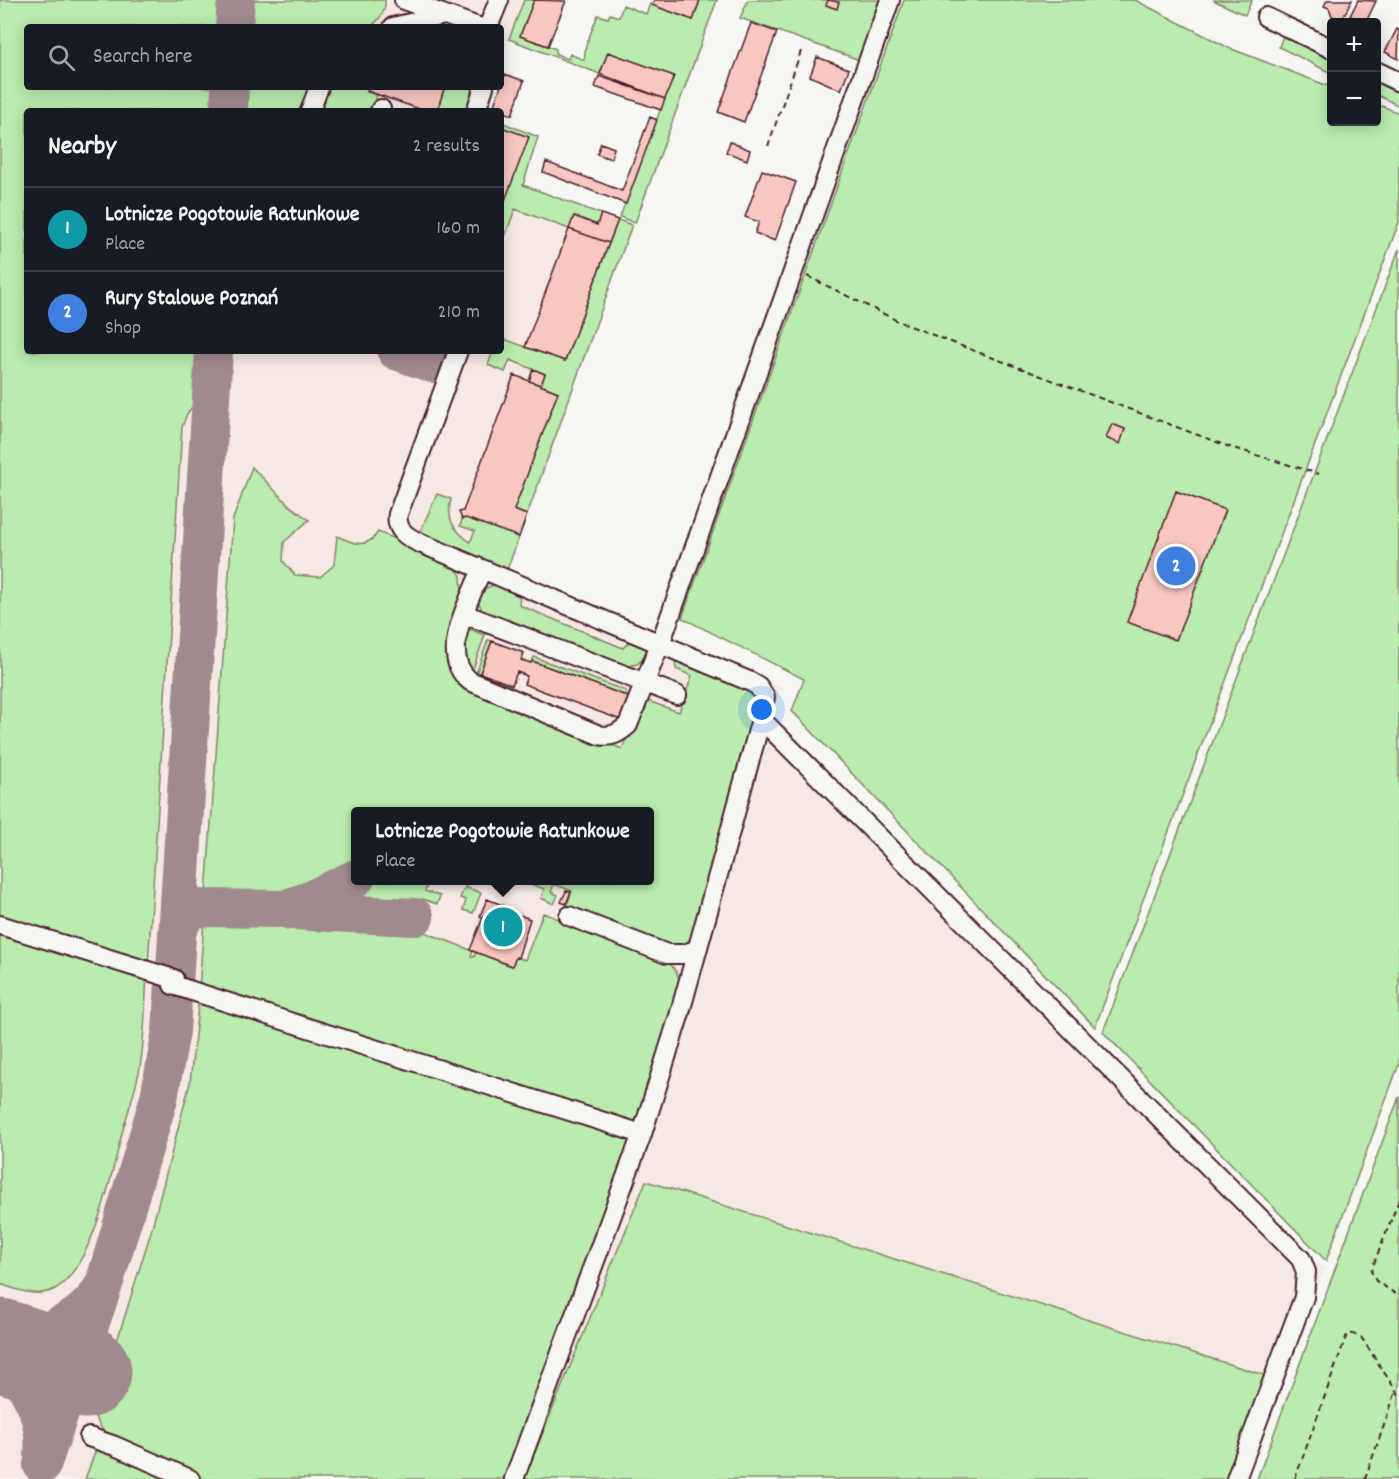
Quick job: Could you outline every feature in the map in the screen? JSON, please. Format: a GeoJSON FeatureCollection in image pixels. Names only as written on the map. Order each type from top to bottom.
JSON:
{"type":"FeatureCollection","features":[{"type":"Feature","properties":{"kind":"street"},"geometry":{"type":"LineString","coordinates":[[404,0],[470,24]]}},
{"type":"Feature","properties":{"kind":"street"},"geometry":{"type":"LineString","coordinates":[[489,24],[499,0]]}},
{"type":"Feature","properties":{"kind":"street"},"geometry":{"type":"LineString","coordinates":[[482,569],[456,638],[457,665],[464,676],[470,681],[599,735],[606,737],[614,735],[628,725],[660,644],[890,0]]}},
{"type":"Feature","properties":{"kind":"street"},"geometry":{"type":"LineString","coordinates":[[411,24],[445,15]]}},
{"type":"Feature","properties":{"kind":"street"},"geometry":{"type":"LineString","coordinates":[[1266,17],[1327,47]]}},
{"type":"Feature","properties":{"kind":"street"},"geometry":{"type":"LineString","coordinates":[[1379,72],[1399,82]]}},
{"type":"Feature","properties":{"kind":"street"},"geometry":{"type":"LineString","coordinates":[[311,108],[318,90]]}},
{"type":"Feature","properties":{"kind":"street"},"geometry":{"type":"LineString","coordinates":[[477,108],[483,90]]}},
{"type":"Feature","properties":{"kind":"street"},"geometry":{"type":"LineString","coordinates":[[457,354],[397,520],[401,531],[412,539],[758,686],[765,697],[760,723],[673,1037],[642,1134],[514,1479]]}},
{"type":"Feature","properties":{"kind":"street"},"geometry":{"type":"LineString","coordinates":[[464,614],[677,695]]}},
{"type":"Feature","properties":{"kind":"street"},"geometry":{"type":"LineString","coordinates":[[760,723],[768,726],[1301,1259],[1306,1272],[1304,1297],[1236,1479]]}},
{"type":"Feature","properties":{"kind":"street"},"geometry":{"type":"LineString","coordinates":[[569,916],[667,954],[680,961],[690,976]]}},
{"type":"Feature","properties":{"kind":"street"},"geometry":{"type":"LineString","coordinates":[[0,925],[642,1134]]}},
{"type":"Feature","properties":{"kind":"street"},"geometry":{"type":"LineString","coordinates":[[667,954],[683,954],[697,950]]}},
{"type":"Feature","properties":{"kind":"street"},"geometry":{"type":"LineString","coordinates":[[89,1437],[116,1446],[190,1479]]}},
{"type":"Feature","properties":{"kind":"path"},"geometry":{"type":"LineString","coordinates":[[768,146],[801,51]]}},
{"type":"Feature","properties":{"kind":"path"},"geometry":{"type":"LineString","coordinates":[[794,270],[900,322],[951,342],[1227,446],[1319,474]]}},
{"type":"Feature","properties":{"kind":"path"},"geometry":{"type":"LineString","coordinates":[[1399,1200],[1371,1271],[1376,1281],[1399,1296]]}},
{"type":"Feature","properties":{"kind":"path"},"geometry":{"type":"LineString","coordinates":[[1295,1479],[1346,1337],[1350,1333],[1360,1337],[1399,1395]]}},
{"type":"Feature","properties":{"kind":"path"},"geometry":{"type":"LineString","coordinates":[[1365,1479],[1396,1391]]}},
{"type":"Feature","properties":{"kind":"shaded area"},"geometry":{"type":"Polygon","coordinates":[[[0,0],[524,0],[504,50],[504,24],[24,24],[24,90],[489,90],[482,108],[24,108],[24,354],[504,354],[504,123],[538,137],[523,185],[632,225],[507,570],[781,687],[771,718],[1324,1269],[1245,1479],[0,1479],[0,0]]]}},
{"type":"Feature","properties":{"kind":"green space"},"geometry":{"type":"Polygon","coordinates":[[[0,0],[220,0],[219,24],[24,24],[24,90],[215,90],[213,108],[24,108],[24,354],[198,354],[195,403],[182,427],[148,966],[0,920],[0,0]]]}},
{"type":"Feature","properties":{"kind":"green space"},"geometry":{"type":"Polygon","coordinates":[[[251,0],[385,0],[382,15],[374,24],[250,24],[251,0]]]}},
{"type":"Feature","properties":{"kind":"green space"},"geometry":{"type":"Polygon","coordinates":[[[524,0],[534,0],[520,36],[556,49],[556,54],[568,59],[570,54],[584,60],[586,45],[598,15],[608,18],[610,14],[619,17],[623,5],[646,14],[650,4],[693,20],[700,0],[717,0],[635,223],[620,217],[673,76],[608,53],[600,74],[509,39],[524,0]]]}},
{"type":"Feature","properties":{"kind":"green space"},"geometry":{"type":"Polygon","coordinates":[[[748,0],[883,0],[860,60],[740,18],[748,0]]]}},
{"type":"Feature","properties":{"kind":"green space"},"geometry":{"type":"Polygon","coordinates":[[[904,0],[1135,0],[1229,48],[1327,85],[1327,126],[1381,126],[1381,106],[1399,113],[1399,222],[1095,1027],[792,711],[804,679],[682,618],[904,0]]]}},
{"type":"Feature","properties":{"kind":"green space"},"geometry":{"type":"Polygon","coordinates":[[[1213,0],[1252,0],[1245,15],[1213,0]]]}},
{"type":"Feature","properties":{"kind":"green space"},"geometry":{"type":"Polygon","coordinates":[[[1283,36],[1327,57],[1327,71],[1279,47],[1283,36]]]}},
{"type":"Feature","properties":{"kind":"green space"},"geometry":{"type":"Polygon","coordinates":[[[1381,83],[1399,92],[1399,106],[1381,97],[1381,83]]]}},
{"type":"Feature","properties":{"kind":"green space"},"geometry":{"type":"Polygon","coordinates":[[[246,90],[312,90],[304,108],[244,108],[246,90]]]}},
{"type":"Feature","properties":{"kind":"green space"},"geometry":{"type":"Polygon","coordinates":[[[326,90],[368,90],[367,92],[377,95],[372,108],[318,108],[326,90]]]}},
{"type":"Feature","properties":{"kind":"green space"},"geometry":{"type":"Polygon","coordinates":[[[444,90],[479,90],[473,108],[438,108],[444,90]]]}},
{"type":"Feature","properties":{"kind":"green space"},"geometry":{"type":"Polygon","coordinates":[[[504,123],[538,137],[523,185],[601,214],[597,225],[574,216],[569,229],[515,209],[504,240],[504,123]]]}},
{"type":"Feature","properties":{"kind":"green space"},"geometry":{"type":"Polygon","coordinates":[[[618,220],[632,225],[527,515],[514,510],[558,392],[541,385],[545,374],[510,360],[505,372],[488,365],[492,354],[504,354],[504,339],[565,361],[618,220]]]}},
{"type":"Feature","properties":{"kind":"green space"},"geometry":{"type":"Polygon","coordinates":[[[1399,249],[1399,1064],[1326,1261],[1103,1032],[1399,249]]]}},
{"type":"Feature","properties":{"kind":"green space"},"geometry":{"type":"Polygon","coordinates":[[[252,467],[289,505],[309,520],[284,542],[283,561],[295,575],[320,577],[334,565],[337,536],[354,543],[364,543],[374,538],[378,532],[449,561],[461,576],[462,592],[450,646],[466,684],[622,749],[642,699],[679,712],[692,676],[676,669],[675,663],[679,660],[749,689],[755,698],[757,707],[696,933],[684,945],[665,947],[566,908],[572,891],[557,885],[654,885],[654,807],[351,807],[351,885],[427,885],[425,891],[440,896],[437,904],[422,899],[412,927],[473,951],[471,956],[474,957],[476,952],[512,966],[516,957],[525,960],[543,913],[662,958],[671,966],[680,982],[639,1123],[631,1126],[199,990],[233,519],[252,467]]]}},
{"type":"Feature","properties":{"kind":"green space"},"geometry":{"type":"Polygon","coordinates":[[[437,494],[451,499],[450,513],[453,524],[470,542],[475,531],[460,526],[462,519],[466,518],[519,537],[507,570],[657,634],[420,537],[420,532],[437,494]]]}},
{"type":"Feature","properties":{"kind":"green space"},"geometry":{"type":"Polygon","coordinates":[[[493,585],[501,585],[520,594],[519,605],[623,648],[630,641],[646,648],[646,657],[637,664],[626,667],[486,615],[479,604],[480,591],[493,585]]]}},
{"type":"Feature","properties":{"kind":"green space"},"geometry":{"type":"Polygon","coordinates":[[[469,629],[485,635],[470,677],[465,671],[463,633],[469,629]]]}},
{"type":"Feature","properties":{"kind":"green space"},"geometry":{"type":"Polygon","coordinates":[[[488,640],[492,641],[480,673],[512,685],[506,688],[479,677],[477,671],[488,640]]]}},
{"type":"Feature","properties":{"kind":"green space"},"geometry":{"type":"Polygon","coordinates":[[[534,657],[626,691],[626,696],[532,661],[534,657]]]}},
{"type":"Feature","properties":{"kind":"green space"},"geometry":{"type":"Polygon","coordinates":[[[534,885],[554,885],[551,892],[558,895],[554,904],[541,898],[544,889],[534,885]]]}},
{"type":"Feature","properties":{"kind":"green space"},"geometry":{"type":"Polygon","coordinates":[[[465,887],[481,893],[473,913],[463,910],[466,900],[460,898],[465,887]]]}},
{"type":"Feature","properties":{"kind":"green space"},"geometry":{"type":"Polygon","coordinates":[[[0,928],[147,975],[140,1067],[107,1194],[91,1239],[81,1259],[70,1276],[57,1288],[43,1293],[28,1292],[0,1284],[0,928]]]}},
{"type":"Feature","properties":{"kind":"green space"},"geometry":{"type":"Polygon","coordinates":[[[199,997],[633,1140],[508,1479],[200,1479],[114,1440],[99,1424],[94,1415],[150,1235],[190,1083],[199,997]]]}},
{"type":"Feature","properties":{"kind":"green space"},"geometry":{"type":"Polygon","coordinates":[[[1399,1097],[1399,1479],[1257,1479],[1399,1097]]]}},
{"type":"Feature","properties":{"kind":"green space"},"geometry":{"type":"Polygon","coordinates":[[[646,1181],[1264,1375],[1227,1479],[524,1479],[646,1181]]]}},
{"type":"Feature","properties":{"kind":"green space"},"geometry":{"type":"Polygon","coordinates":[[[105,1448],[182,1479],[85,1479],[96,1450],[105,1448]]]}},
{"type":"Feature","properties":{"kind":"building"},"geometry":{"type":"Polygon","coordinates":[[[534,0],[566,1],[548,46],[520,36],[534,0]]]}},
{"type":"Feature","properties":{"kind":"building"},"geometry":{"type":"Polygon","coordinates":[[[654,0],[700,0],[693,20],[652,5],[654,0]]]}},
{"type":"Feature","properties":{"kind":"building"},"geometry":{"type":"Polygon","coordinates":[[[828,0],[839,2],[837,9],[826,5],[828,0]]]}},
{"type":"Feature","properties":{"kind":"building"},"geometry":{"type":"Polygon","coordinates":[[[1327,0],[1352,0],[1343,18],[1332,16],[1329,8],[1324,6],[1327,0]]]}},
{"type":"Feature","properties":{"kind":"building"},"geometry":{"type":"Polygon","coordinates":[[[1358,0],[1376,1],[1368,18],[1350,16],[1358,0]]]}},
{"type":"Feature","properties":{"kind":"building"},"geometry":{"type":"Polygon","coordinates":[[[751,23],[777,32],[744,122],[718,112],[751,23]]]}},
{"type":"Feature","properties":{"kind":"building"},"geometry":{"type":"Polygon","coordinates":[[[1397,29],[1399,30],[1398,59],[1385,52],[1397,29]]]}},
{"type":"Feature","properties":{"kind":"building"},"geometry":{"type":"Polygon","coordinates":[[[608,52],[674,76],[665,99],[600,74],[608,52]]]}},
{"type":"Feature","properties":{"kind":"building"},"geometry":{"type":"Polygon","coordinates":[[[817,57],[849,69],[841,90],[810,76],[817,57]]]}},
{"type":"Feature","properties":{"kind":"building"},"geometry":{"type":"Polygon","coordinates":[[[505,74],[524,81],[512,115],[504,112],[504,108],[493,108],[499,90],[504,90],[505,74]]]}},
{"type":"Feature","properties":{"kind":"building"},"geometry":{"type":"Polygon","coordinates":[[[599,76],[665,99],[661,110],[595,87],[599,76]]]}},
{"type":"Feature","properties":{"kind":"building"},"geometry":{"type":"Polygon","coordinates":[[[444,90],[438,108],[416,108],[367,91],[444,90]]]}},
{"type":"Feature","properties":{"kind":"building"},"geometry":{"type":"Polygon","coordinates":[[[650,117],[657,120],[626,204],[543,172],[546,162],[622,191],[650,117]]]}},
{"type":"Feature","properties":{"kind":"building"},"geometry":{"type":"Polygon","coordinates":[[[504,128],[529,137],[504,203],[504,128]]]}},
{"type":"Feature","properties":{"kind":"building"},"geometry":{"type":"Polygon","coordinates":[[[730,142],[750,150],[747,160],[726,152],[730,142]]]}},
{"type":"Feature","properties":{"kind":"building"},"geometry":{"type":"Polygon","coordinates":[[[601,143],[614,148],[611,159],[597,154],[601,143]]]}},
{"type":"Feature","properties":{"kind":"building"},"geometry":{"type":"Polygon","coordinates":[[[762,170],[796,182],[775,241],[755,233],[759,222],[745,217],[762,170]]]}},
{"type":"Feature","properties":{"kind":"building"},"geometry":{"type":"Polygon","coordinates":[[[601,214],[618,220],[609,243],[569,229],[574,216],[597,225],[601,214]]]}},
{"type":"Feature","properties":{"kind":"building"},"geometry":{"type":"Polygon","coordinates":[[[569,229],[609,243],[565,361],[525,347],[569,229]]]}},
{"type":"Feature","properties":{"kind":"building"},"geometry":{"type":"Polygon","coordinates":[[[533,369],[545,374],[541,385],[529,381],[533,369]]]}},
{"type":"Feature","properties":{"kind":"building"},"geometry":{"type":"Polygon","coordinates":[[[514,375],[558,392],[514,510],[527,515],[519,537],[466,518],[462,519],[459,512],[463,511],[514,375]]]}},
{"type":"Feature","properties":{"kind":"building"},"geometry":{"type":"Polygon","coordinates":[[[1112,424],[1125,429],[1120,444],[1106,438],[1112,424]]]}},
{"type":"Feature","properties":{"kind":"building"},"geometry":{"type":"Polygon","coordinates":[[[1176,491],[1225,510],[1176,640],[1127,622],[1176,491]]]}},
{"type":"Feature","properties":{"kind":"building"},"geometry":{"type":"Polygon","coordinates":[[[492,641],[524,653],[521,660],[531,663],[532,661],[629,697],[621,720],[524,684],[527,676],[517,672],[512,685],[480,673],[492,641]]]}},
{"type":"Feature","properties":{"kind":"building"},"geometry":{"type":"Polygon","coordinates":[[[566,891],[571,892],[566,904],[561,902],[566,891]]]}},
{"type":"Feature","properties":{"kind":"building"},"geometry":{"type":"Polygon","coordinates":[[[487,899],[505,906],[504,909],[530,919],[518,958],[516,957],[512,966],[470,950],[483,917],[480,916],[487,899]]]}},
{"type":"Feature","properties":{"kind":"taxiway"},"geometry":{"type":"LineString","coordinates":[[234,24],[236,0]]}},
{"type":"Feature","properties":{"kind":"taxiway"},"geometry":{"type":"LineString","coordinates":[[229,108],[230,90]]}},
{"type":"Feature","properties":{"kind":"taxiway"},"geometry":{"type":"LineString","coordinates":[[42,1465],[105,1281],[159,1098],[171,1031],[214,354]]}},
{"type":"Feature","properties":{"kind":"taxiway"},"geometry":{"type":"LineString","coordinates":[[404,354],[432,364]]}},
{"type":"Feature","properties":{"kind":"taxiway"},"geometry":{"type":"LineString","coordinates":[[177,931],[187,913],[193,908],[284,909],[310,900],[351,880]]}},
{"type":"Feature","properties":{"kind":"taxiway"},"geometry":{"type":"LineString","coordinates":[[291,911],[415,917]]}},
{"type":"Feature","properties":{"kind":"taxiway"},"geometry":{"type":"LineString","coordinates":[[0,1343],[43,1333],[57,1327],[82,1311],[101,1289]]}},
{"type":"Feature","properties":{"kind":"taxiway"},"geometry":{"type":"LineString","coordinates":[[0,1358],[19,1377],[34,1401],[42,1427],[43,1455]]}},
{"type":"Feature","properties":{"kind":"runway"},"geometry":{"type":"LineString","coordinates":[[0,1345],[85,1372]]}},
{"type":"Feature","properties":{"kind":"place","name":"Rury Stalowe Poznań"},"geometry":{"type":"Point","coordinates":[1176,566]}},
{"type":"Feature","properties":{"kind":"place","name":"Lotnicze Pogotowie Ratunkowe"},"geometry":{"type":"Point","coordinates":[503,927]}}]}
